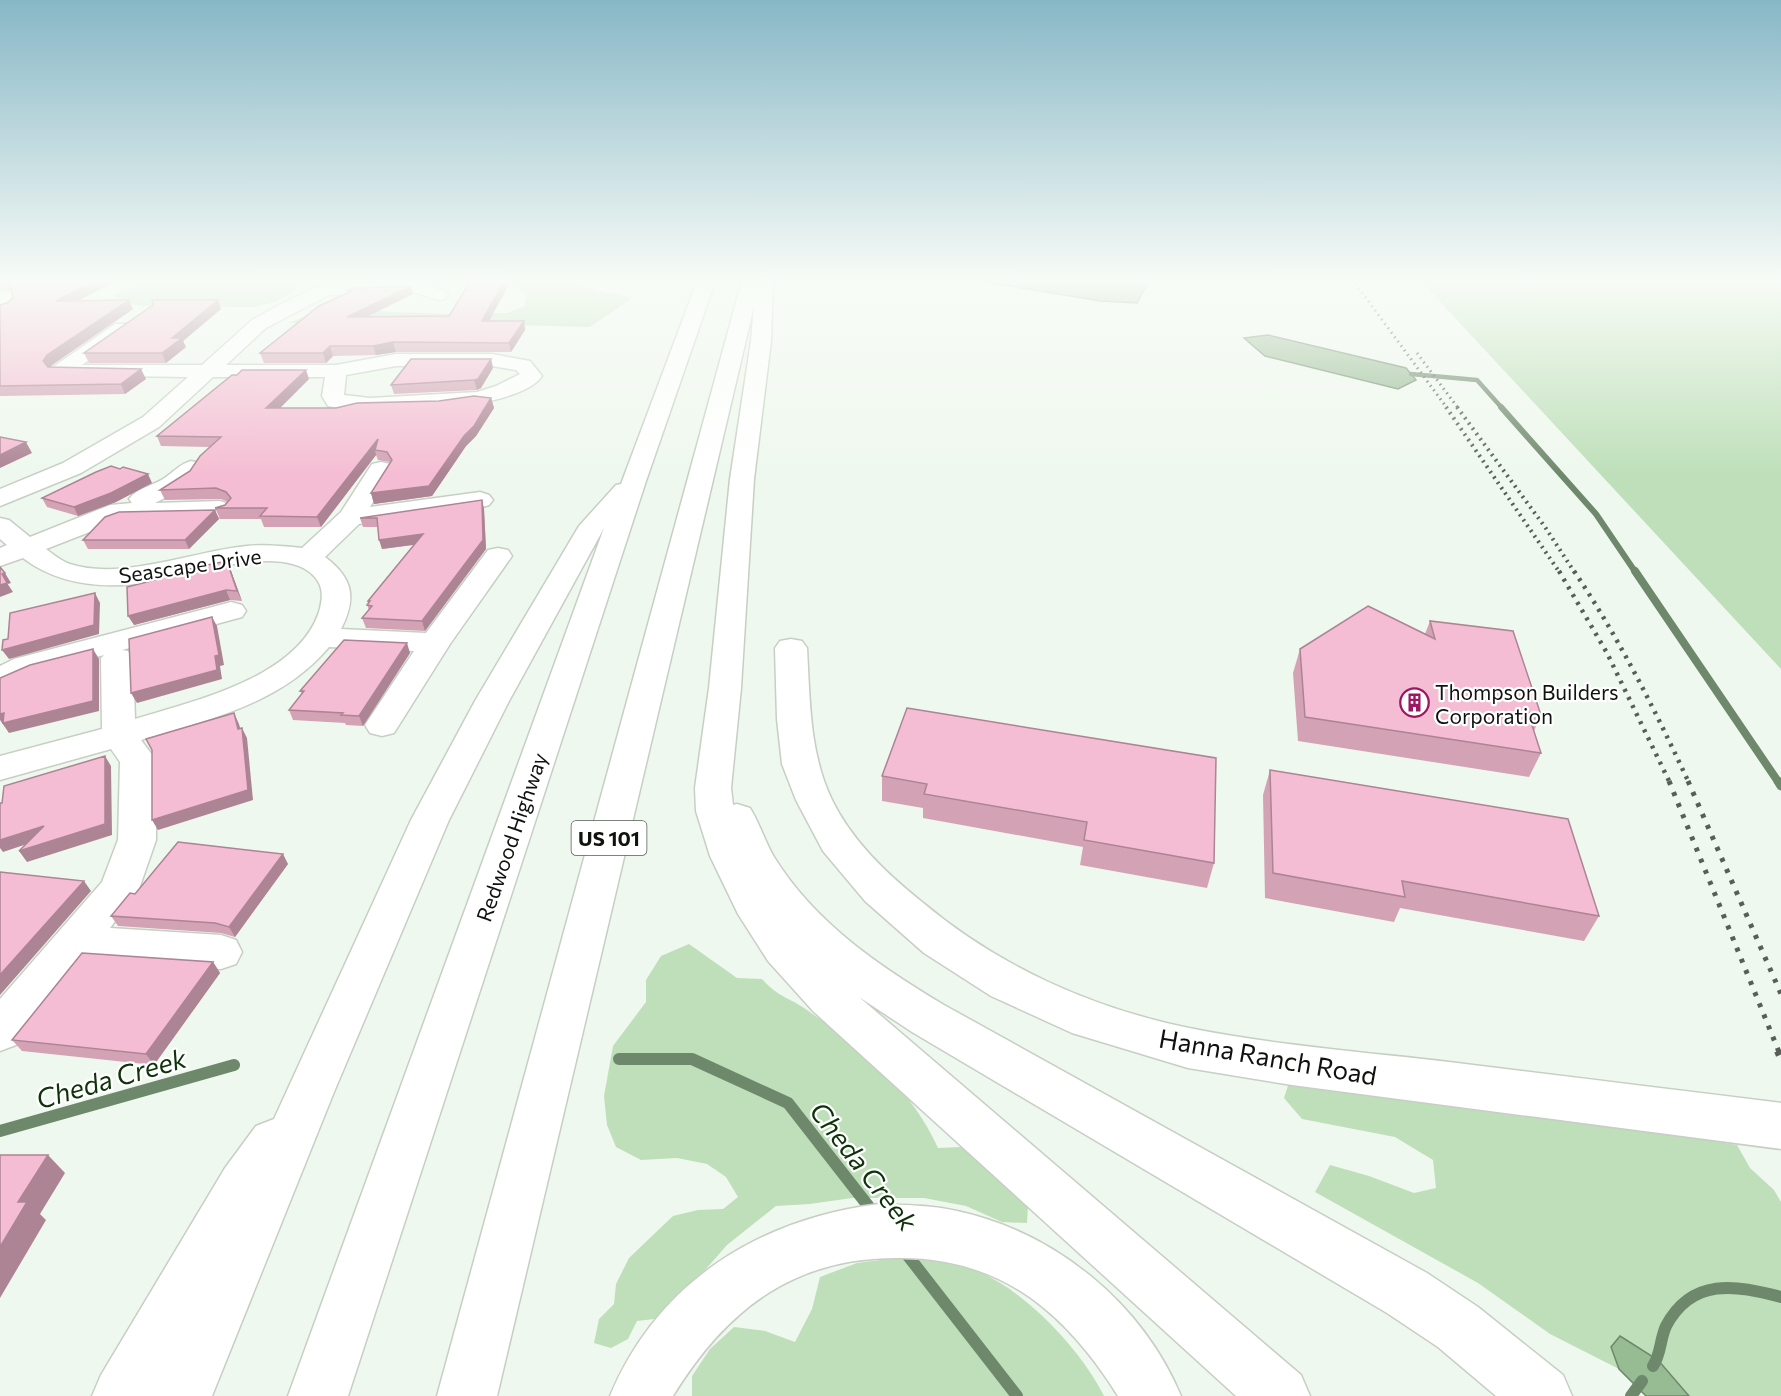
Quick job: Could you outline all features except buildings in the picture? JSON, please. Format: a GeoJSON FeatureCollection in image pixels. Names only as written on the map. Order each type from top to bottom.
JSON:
{"type":"FeatureCollection","features":[{"type":"Feature","properties":{"kind":"main road"},"geometry":{"type":"LineString","coordinates":[[99,344],[60,371],[336,371],[396,360],[492,360],[523,364],[532,376],[504,391],[477,398],[370,405],[336,401],[333,396],[336,371]]}},
{"type":"Feature","properties":{"kind":"main road"},"geometry":{"type":"LineString","coordinates":[[0,498],[72,468],[151,422],[237,344]]}},
{"type":"Feature","properties":{"kind":"main road","name":"Redwood Highway"},"geometry":{"type":"LineString","coordinates":[[318,1396],[634,481],[683,344]]}},
{"type":"Feature","properties":{"kind":"main road","name":"US 101"},"geometry":{"type":"LineString","coordinates":[[467,1396],[734,344]]}},
{"type":"Feature","properties":{"kind":"main road"},"geometry":{"type":"LineString","coordinates":[[761,344],[741,479],[719,746],[713,788],[721,833],[729,856],[752,903],[783,949],[837,1006],[1280,1396]]}},
{"type":"Feature","properties":{"kind":"main road"},"geometry":{"type":"LineString","coordinates":[[0,558],[119,511],[171,485],[191,468]]}},
{"type":"Feature","properties":{"kind":"main road"},"geometry":{"type":"LineString","coordinates":[[0,768],[119,736],[234,699],[280,676],[322,637],[337,607],[337,586],[308,558],[351,517],[381,469]]}},
{"type":"Feature","properties":{"kind":"main road"},"geometry":{"type":"LineString","coordinates":[[182,1396],[310,1092],[429,820],[458,763],[592,526],[634,481]]}},
{"type":"Feature","properties":{"kind":"main road"},"geometry":{"type":"LineString","coordinates":[[351,517],[480,500]]}},
{"type":"Feature","properties":{"kind":"main road"},"geometry":{"type":"LineString","coordinates":[[119,511],[220,509]]}},
{"type":"Feature","properties":{"kind":"main road","name":"Seascape Drive"},"geometry":{"type":"LineString","coordinates":[[0,526],[60,570],[91,576],[123,577],[164,572],[236,555],[259,552],[308,558]]}},
{"type":"Feature","properties":{"kind":"main road"},"geometry":{"type":"LineString","coordinates":[[382,725],[435,643],[498,556]]}},
{"type":"Feature","properties":{"kind":"main road"},"geometry":{"type":"LineString","coordinates":[[0,678],[25,666],[231,611]]}},
{"type":"Feature","properties":{"kind":"main road"},"geometry":{"type":"LineString","coordinates":[[322,637],[435,643]]}},
{"type":"Feature","properties":{"kind":"main road","name":"Hanna Ranch Road"},"geometry":{"type":"LineString","coordinates":[[791,648],[794,719],[800,764],[814,800],[837,841],[879,890],[939,941],[1006,983],[1088,1019],[1188,1048],[1292,1064],[1781,1126]]}},
{"type":"Feature","properties":{"kind":"main road"},"geometry":{"type":"LineString","coordinates":[[0,1031],[119,889],[137,840],[138,760],[119,736],[117,658]]}},
{"type":"Feature","properties":{"kind":"main road"},"geometry":{"type":"LineString","coordinates":[[719,746],[727,786],[740,827],[761,870],[792,912],[825,945],[845,961],[928,1017],[1407,1293],[1458,1328],[1542,1396]]}},
{"type":"Feature","properties":{"kind":"main road"},"geometry":{"type":"LineString","coordinates":[[75,943],[221,952]]}},
{"type":"Feature","properties":{"kind":"main road"},"geometry":{"type":"LineString","coordinates":[[122,1396],[243,1186],[310,1092]]}},
{"type":"Feature","properties":{"kind":"main road"},"geometry":{"type":"LineString","coordinates":[[640,1396],[680,1336],[705,1308],[732,1284],[762,1265],[815,1241],[845,1234],[902,1229],[933,1232],[965,1239],[1001,1251],[1034,1268],[1065,1290],[1093,1316],[1119,1347],[1151,1396]]}},
{"type":"Feature","properties":{"kind":"shaded area"},"geometry":{"type":"Polygon","coordinates":[[[1251,344],[1306,344],[1406,368],[1416,380],[1398,389],[1265,356],[1251,344]]]}},
{"type":"Feature","properties":{"kind":"shaded area"},"geometry":{"type":"Polygon","coordinates":[[[1479,344],[1781,344],[1781,669],[1479,344]]]}},
{"type":"Feature","properties":{"kind":"shaded area"},"geometry":{"type":"Polygon","coordinates":[[[689,944],[737,978],[762,979],[779,994],[807,1010],[865,1054],[899,1088],[914,1107],[938,1148],[961,1147],[1002,1172],[1028,1205],[1027,1223],[1002,1222],[966,1206],[924,1198],[852,1198],[776,1206],[727,1245],[663,1318],[637,1321],[628,1339],[611,1348],[594,1343],[599,1319],[614,1304],[616,1284],[629,1258],[673,1216],[698,1210],[723,1209],[738,1197],[726,1177],[707,1164],[677,1158],[641,1160],[616,1147],[607,1125],[604,1096],[613,1046],[646,1002],[646,980],[661,956],[689,944]]]}},
{"type":"Feature","properties":{"kind":"shaded area"},"geometry":{"type":"Polygon","coordinates":[[[1292,1073],[1737,1145],[1750,1168],[1774,1190],[1781,1202],[1781,1396],[1646,1396],[1619,1369],[1550,1334],[1478,1283],[1315,1192],[1330,1165],[1369,1176],[1414,1193],[1436,1188],[1433,1160],[1395,1137],[1302,1119],[1284,1098],[1292,1073]]]}},
{"type":"Feature","properties":{"kind":"shaded area"},"geometry":{"type":"Polygon","coordinates":[[[896,1258],[962,1266],[1000,1282],[1035,1309],[1068,1343],[1104,1396],[692,1396],[692,1376],[710,1349],[734,1327],[765,1331],[795,1342],[812,1309],[820,1277],[857,1263],[896,1258]]]}},
{"type":"Feature","properties":{"kind":"shaded area"},"geometry":{"type":"Polygon","coordinates":[[[1620,1336],[1658,1360],[1689,1396],[1646,1396],[1619,1369],[1611,1347],[1620,1336]]]}},
{"type":"Feature","properties":{"kind":"waterway"},"geometry":{"type":"LineString","coordinates":[[1411,374],[1477,380],[1502,408]]}},
{"type":"Feature","properties":{"kind":"waterway"},"geometry":{"type":"LineString","coordinates":[[1501,407],[1596,514],[1636,573]]}},
{"type":"Feature","properties":{"kind":"waterway"},"geometry":{"type":"LineString","coordinates":[[1635,571],[1779,783]]}},
{"type":"Feature","properties":{"kind":"waterway"},"geometry":{"type":"LineString","coordinates":[[1778,781],[1781,786]]}},
{"type":"Feature","properties":{"kind":"waterway","name":"Cheda Creek"},"geometry":{"type":"LineString","coordinates":[[619,1059],[692,1059],[788,1103],[873,1212]]}},
{"type":"Feature","properties":{"kind":"waterway","name":"Cheda Creek"},"geometry":{"type":"LineString","coordinates":[[0,1131],[234,1065]]}},
{"type":"Feature","properties":{"kind":"waterway","name":"Cheda Creek"},"geometry":{"type":"LineString","coordinates":[[905,1252],[1017,1396]]}},
{"type":"Feature","properties":{"kind":"waterway","name":"Cheda Creek"},"geometry":{"type":"LineString","coordinates":[[1653,1366],[1658,1357],[1666,1326],[1677,1310],[1689,1299],[1702,1292],[1732,1288],[1781,1297]]}},
{"type":"Feature","properties":{"kind":"waterway","name":"Cheda Creek"},"geometry":{"type":"LineString","coordinates":[[1631,1396],[1642,1381]]}},
{"type":"Feature","properties":{"kind":"railway"},"geometry":{"type":"LineString","coordinates":[[1400,344],[1447,408]]}},
{"type":"Feature","properties":{"kind":"railway"},"geometry":{"type":"LineString","coordinates":[[1417,353],[1458,408]]}},
{"type":"Feature","properties":{"kind":"railway"},"geometry":{"type":"LineString","coordinates":[[1446,407],[1560,573]]}},
{"type":"Feature","properties":{"kind":"railway"},"geometry":{"type":"LineString","coordinates":[[1457,407],[1545,527],[1575,573]]}},
{"type":"Feature","properties":{"kind":"railway"},"geometry":{"type":"LineString","coordinates":[[1559,571],[1607,653],[1670,783]]}},
{"type":"Feature","properties":{"kind":"railway"},"geometry":{"type":"LineString","coordinates":[[1574,571],[1636,675],[1689,783]]}},
{"type":"Feature","properties":{"kind":"railway"},"geometry":{"type":"LineString","coordinates":[[1669,781],[1779,1052]]}},
{"type":"Feature","properties":{"kind":"railway"},"geometry":{"type":"LineString","coordinates":[[1688,781],[1781,994]]}},
{"type":"Feature","properties":{"kind":"railway"},"geometry":{"type":"LineString","coordinates":[[1778,1051],[1781,1058]]}},
{"type":"Feature","properties":{"kind":"place","name":"Thompson Builders Corporation"},"geometry":{"type":"Point","coordinates":[1414,703]}}]}
